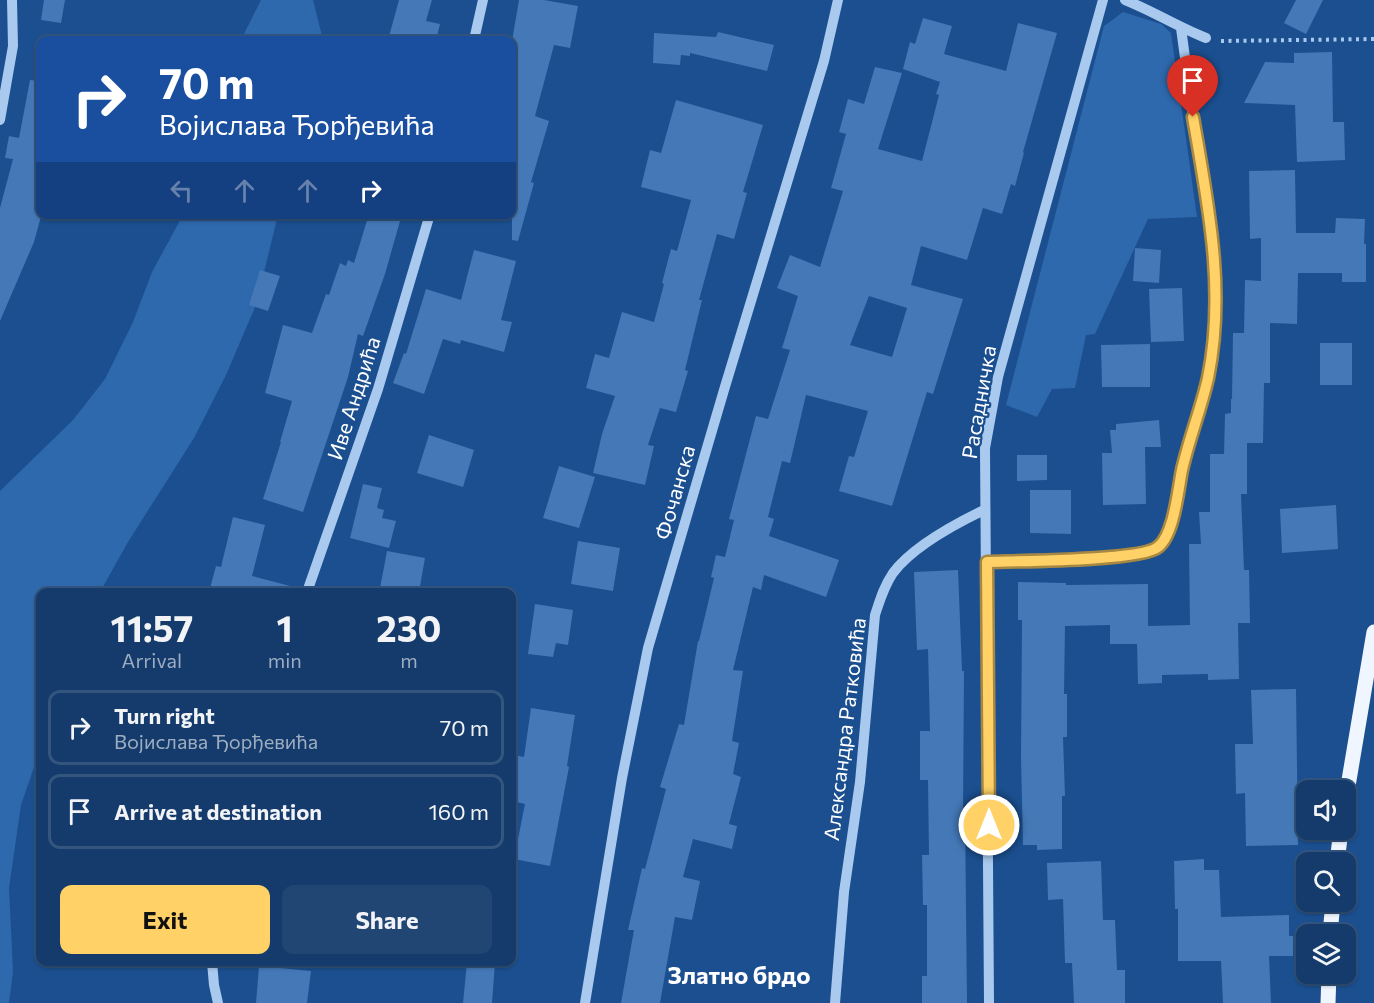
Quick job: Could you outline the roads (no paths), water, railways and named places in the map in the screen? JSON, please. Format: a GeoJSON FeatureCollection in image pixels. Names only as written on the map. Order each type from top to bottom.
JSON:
{"type":"FeatureCollection","features":[{"type":"Feature","properties":{"kind":"main road"},"geometry":{"type":"LineString","coordinates":[[1349,780],[1374,632]]}},
{"type":"Feature","properties":{"kind":"main road"},"geometry":{"type":"LineString","coordinates":[[1328,1003],[1329,984]]}},
{"type":"Feature","properties":{"kind":"street"},"geometry":{"type":"LineString","coordinates":[[0,120],[13,46],[12,0]]}},
{"type":"Feature","properties":{"kind":"street"},"geometry":{"type":"LineString","coordinates":[[475,36],[483,0]]}},
{"type":"Feature","properties":{"kind":"street","name":"Фочанска"},"geometry":{"type":"LineString","coordinates":[[585,1003],[622,778],[648,648],[824,61],[838,0]]}},
{"type":"Feature","properties":{"kind":"street","name":"Расадничка"},"geometry":{"type":"LineString","coordinates":[[989,1003],[985,448],[998,377],[1102,0]]}},
{"type":"Feature","properties":{"kind":"street"},"geometry":{"type":"LineString","coordinates":[[1125,0],[1206,38]]}},
{"type":"Feature","properties":{"kind":"street"},"geometry":{"type":"LineString","coordinates":[[987,562],[1145,554],[1158,548],[1168,535],[1187,449],[1208,378],[1217,306],[1213,230],[1193,117],[1181,28]]}},
{"type":"Feature","properties":{"kind":"street","name":"Иве Андрића"},"geometry":{"type":"LineString","coordinates":[[309,588],[378,389],[429,219]]}},
{"type":"Feature","properties":{"kind":"street","name":"Александра Ратковића"},"geometry":{"type":"LineString","coordinates":[[835,1003],[844,892],[860,782],[875,615],[886,584],[903,562],[961,521],[984,510]]}},
{"type":"Feature","properties":{"kind":"street"},"geometry":{"type":"LineString","coordinates":[[212,966],[218,1003]]}},
{"type":"Feature","properties":{"kind":"district","name":"Златно брдо"},"geometry":{"type":"Point","coordinates":[739,974]}}]}
